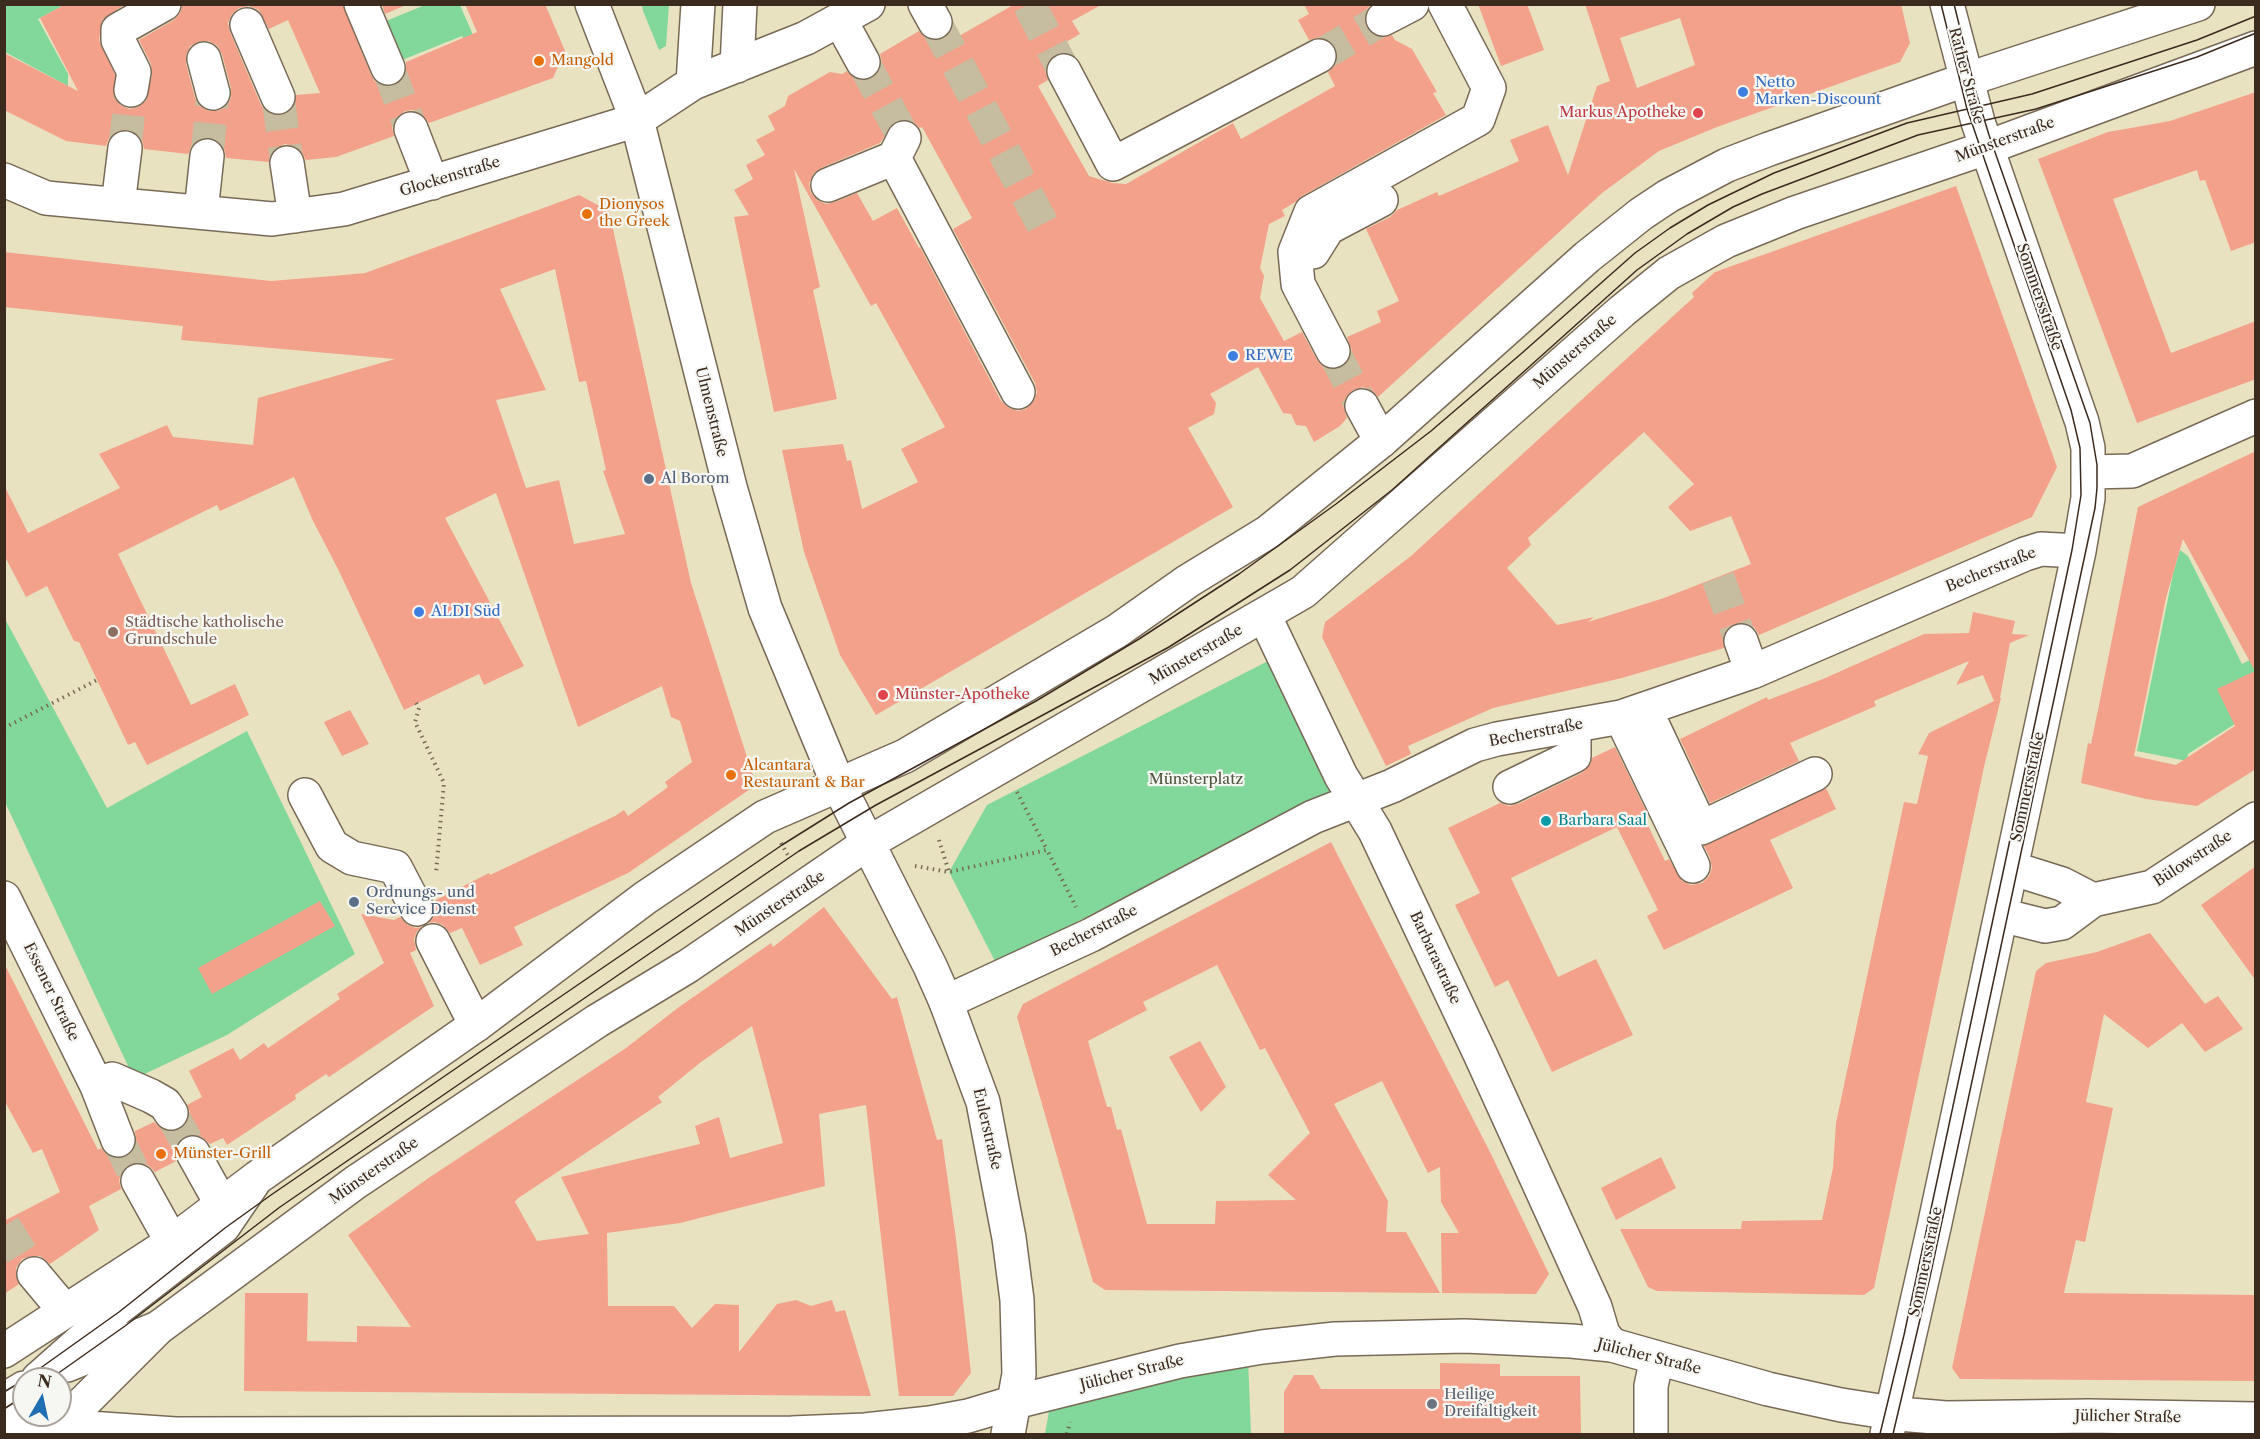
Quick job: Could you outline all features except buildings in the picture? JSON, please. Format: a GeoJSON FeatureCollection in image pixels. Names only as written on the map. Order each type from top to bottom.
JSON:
{"type":"FeatureCollection","features":[{"type":"Feature","properties":{"kind":"main road"},"geometry":{"type":"LineString","coordinates":[[131,90],[134,72],[118,40],[118,30],[164,4]]}},
{"type":"Feature","properties":{"kind":"main road"},"geometry":{"type":"LineString","coordinates":[[361,4],[388,68]]}},
{"type":"Feature","properties":{"kind":"main road","name":"Ulmenstraße"},"geometry":{"type":"LineString","coordinates":[[592,4],[637,120],[730,487],[765,608],[838,784],[868,843]]}},
{"type":"Feature","properties":{"kind":"main road"},"geometry":{"type":"LineString","coordinates":[[693,83],[698,4]]}},
{"type":"Feature","properties":{"kind":"main road"},"geometry":{"type":"LineString","coordinates":[[737,66],[740,4]]}},
{"type":"Feature","properties":{"kind":"main road","name":"Glockenstraße"},"geometry":{"type":"LineString","coordinates":[[4,180],[46,198],[272,219],[344,209],[637,120],[693,83],[806,38],[868,4]]}},
{"type":"Feature","properties":{"kind":"main road"},"geometry":{"type":"LineString","coordinates":[[1383,19],[1412,4]]}},
{"type":"Feature","properties":{"kind":"main road"},"geometry":{"type":"LineString","coordinates":[[1333,351],[1298,284],[1295,252],[1311,212],[1478,119],[1489,88],[1445,4]]}},
{"type":"Feature","properties":{"kind":"main road","name":"Rather Straße"},"geometry":{"type":"LineString","coordinates":[[1947,4],[1966,80],[1987,148]]}},
{"type":"Feature","properties":{"kind":"main road","name":"Münsterstraße"},"geometry":{"type":"LineString","coordinates":[[4,1351],[172,1242],[258,1177],[476,1025],[645,898],[765,817],[905,756],[1117,631],[1188,581],[1268,532],[1381,441],[1587,258],[1641,214],[1668,196],[1727,165],[1966,80],[2199,4]]}},
{"type":"Feature","properties":{"kind":"main road"},"geometry":{"type":"LineString","coordinates":[[840,20],[863,62]]}},
{"type":"Feature","properties":{"kind":"main road"},"geometry":{"type":"LineString","coordinates":[[247,24],[278,97]]}},
{"type":"Feature","properties":{"kind":"main road","name":"Münsterstraße"},"geometry":{"type":"LineString","coordinates":[[72,1414],[158,1328],[356,1182],[597,1021],[688,966],[868,843],[1303,592],[1622,310],[1669,273],[1726,241],[1795,213],[1987,148],[2256,48]]}},
{"type":"Feature","properties":{"kind":"main road"},"geometry":{"type":"LineString","coordinates":[[1064,71],[1113,164],[1318,56]]}},
{"type":"Feature","properties":{"kind":"main road"},"geometry":{"type":"LineString","coordinates":[[204,59],[213,93]]}},
{"type":"Feature","properties":{"kind":"main road"},"geometry":{"type":"LineString","coordinates":[[411,129],[432,183]]}},
{"type":"Feature","properties":{"kind":"main road"},"geometry":{"type":"LineString","coordinates":[[118,205],[125,148]]}},
{"type":"Feature","properties":{"kind":"main road"},"geometry":{"type":"LineString","coordinates":[[828,185],[899,148],[1017,392]]}},
{"type":"Feature","properties":{"kind":"main road","name":"Sommersstraße"},"geometry":{"type":"LineString","coordinates":[[1890,1424],[2079,551],[2088,498],[2088,448],[2082,422],[1987,148]]}},
{"type":"Feature","properties":{"kind":"main road"},"geometry":{"type":"LineString","coordinates":[[201,212],[207,156]]}},
{"type":"Feature","properties":{"kind":"main road"},"geometry":{"type":"LineString","coordinates":[[287,163],[295,216]]}},
{"type":"Feature","properties":{"kind":"main road"},"geometry":{"type":"LineString","coordinates":[[1297,276],[1328,228],[1381,200]]}},
{"type":"Feature","properties":{"kind":"main road"},"geometry":{"type":"LineString","coordinates":[[1362,406],[1381,441]]}},
{"type":"Feature","properties":{"kind":"main road"},"geometry":{"type":"LineString","coordinates":[[2089,472],[2132,471],[2256,416]]}},
{"type":"Feature","properties":{"kind":"main road","name":"Becherstraße"},"geometry":{"type":"LineString","coordinates":[[946,1002],[1091,935],[1313,817],[1392,786],[1475,745],[1633,713],[1752,672],[2025,554],[2041,549],[2079,551]]}},
{"type":"Feature","properties":{"kind":"main road","name":"Barbarastraße"},"geometry":{"type":"LineString","coordinates":[[1264,615],[1341,776],[1376,831],[1595,1307],[1603,1334],[1612,1345]]}},
{"type":"Feature","properties":{"kind":"main road"},"geometry":{"type":"LineString","coordinates":[[1741,641],[1752,672]]}},
{"type":"Feature","properties":{"kind":"main road"},"geometry":{"type":"LineString","coordinates":[[1633,713],[1701,828],[1815,774]]}},
{"type":"Feature","properties":{"kind":"main road"},"geometry":{"type":"LineString","coordinates":[[1633,713],[1693,866]]}},
{"type":"Feature","properties":{"kind":"main road"},"geometry":{"type":"LineString","coordinates":[[1510,787],[1574,756],[1574,726]]}},
{"type":"Feature","properties":{"kind":"main road"},"geometry":{"type":"LineString","coordinates":[[305,795],[332,846],[352,858],[395,867],[417,909]]}},
{"type":"Feature","properties":{"kind":"main road","name":"Bülowstraße"},"geometry":{"type":"LineString","coordinates":[[2001,915],[2045,926],[2062,923],[2093,900],[2152,887],[2256,819]]}},
{"type":"Feature","properties":{"kind":"main road","name":"Eulerstraße"},"geometry":{"type":"LineString","coordinates":[[868,843],[946,1002],[983,1102],[1005,1215],[1017,1300],[1019,1374],[1008,1434]]}},
{"type":"Feature","properties":{"kind":"main road"},"geometry":{"type":"LineString","coordinates":[[2011,868],[2062,884],[2093,900]]}},
{"type":"Feature","properties":{"kind":"main road","name":"Essener Straße"},"geometry":{"type":"LineString","coordinates":[[4,898],[97,1086],[118,1140]]}},
{"type":"Feature","properties":{"kind":"main road"},"geometry":{"type":"LineString","coordinates":[[434,941],[476,1025]]}},
{"type":"Feature","properties":{"kind":"main road"},"geometry":{"type":"LineString","coordinates":[[97,1086],[112,1079],[165,1104],[171,1113]]}},
{"type":"Feature","properties":{"kind":"main road"},"geometry":{"type":"LineString","coordinates":[[193,1153],[222,1205]]}},
{"type":"Feature","properties":{"kind":"main road","name":"Münsterstraße"},"geometry":{"type":"LineString","coordinates":[[51,1367],[117,1309],[223,1227],[258,1177]]}},
{"type":"Feature","properties":{"kind":"main road"},"geometry":{"type":"LineString","coordinates":[[138,1181],[172,1242]]}},
{"type":"Feature","properties":{"kind":"main road"},"geometry":{"type":"LineString","coordinates":[[34,1274],[65,1311]]}},
{"type":"Feature","properties":{"kind":"main road"},"geometry":{"type":"LineString","coordinates":[[1571,1341],[1582,1334],[1595,1307]]}},
{"type":"Feature","properties":{"kind":"main road","name":"Münsterstraße"},"geometry":{"type":"LineString","coordinates":[[66,1367],[158,1328]]}},
{"type":"Feature","properties":{"kind":"main road","name":"Jülicher Straße"},"geometry":{"type":"LineString","coordinates":[[72,1427],[175,1434],[792,1433],[865,1430],[930,1423],[968,1416],[1180,1361],[1262,1347],[1335,1339],[1465,1336],[1612,1345],[1779,1392],[1841,1406],[1890,1424],[1946,1418],[2089,1425],[2256,1419]]}},
{"type":"Feature","properties":{"kind":"main road"},"geometry":{"type":"LineString","coordinates":[[1651,1434],[1652,1386],[1657,1358]]}},
{"type":"Feature","properties":{"kind":"main road"},"geometry":{"type":"LineString","coordinates":[[25,1434],[56,1427]]}},
{"type":"Feature","properties":{"kind":"path"},"geometry":{"type":"LineString","coordinates":[[4,728],[97,680]]}},
{"type":"Feature","properties":{"kind":"path"},"geometry":{"type":"LineString","coordinates":[[416,703],[419,708],[415,723],[444,783],[437,878]]}},
{"type":"Feature","properties":{"kind":"path"},"geometry":{"type":"LineString","coordinates":[[1004,766],[1091,935]]}},
{"type":"Feature","properties":{"kind":"path"},"geometry":{"type":"LineString","coordinates":[[765,817],[806,886]]}},
{"type":"Feature","properties":{"kind":"path"},"geometry":{"type":"LineString","coordinates":[[888,880],[917,865],[949,872],[1047,850]]}},
{"type":"Feature","properties":{"kind":"green space"},"geometry":{"type":"Polygon","coordinates":[[[4,5],[64,5],[38,19],[68,74],[68,86],[5,52],[4,5]]]}},
{"type":"Feature","properties":{"kind":"green space"},"geometry":{"type":"Polygon","coordinates":[[[425,5],[460,5],[473,35],[464,39],[462,36],[397,62],[381,23],[425,5]]]}},
{"type":"Feature","properties":{"kind":"green space"},"geometry":{"type":"Polygon","coordinates":[[[642,5],[669,5],[666,46],[659,50],[643,11],[642,5]]]}},
{"type":"Feature","properties":{"kind":"green space"},"geometry":{"type":"Polygon","coordinates":[[[2180,550],[2188,556],[2242,664],[2255,657],[2255,711],[2188,754],[2187,761],[2137,751],[2173,574],[2180,550]]]}},
{"type":"Feature","properties":{"kind":"green space"},"geometry":{"type":"Polygon","coordinates":[[[4,617],[107,808],[247,731],[355,954],[227,1035],[134,1079],[5,802],[4,617]]]}},
{"type":"Feature","properties":{"kind":"green space","name":"Münsterplatz"},"geometry":{"type":"Polygon","coordinates":[[[1268,661],[1335,790],[996,963],[949,872],[987,805],[1268,661]]]}},
{"type":"Feature","properties":{"kind":"green space"},"geometry":{"type":"Polygon","coordinates":[[[1248,1358],[1251,1434],[1045,1434],[1049,1411],[1248,1358]]]}},
{"type":"Feature","properties":{"kind":"tunnel"},"geometry":{"type":"LineString","coordinates":[[1029,4],[1064,71]]}},
{"type":"Feature","properties":{"kind":"tunnel"},"geometry":{"type":"LineString","coordinates":[[1319,56],[1383,19]]}},
{"type":"Feature","properties":{"kind":"tunnel"},"geometry":{"type":"LineString","coordinates":[[935,22],[1044,227]]}},
{"type":"Feature","properties":{"kind":"tunnel"},"geometry":{"type":"LineString","coordinates":[[863,62],[904,138]]}},
{"type":"Feature","properties":{"kind":"tunnel"},"geometry":{"type":"LineString","coordinates":[[388,68],[411,129]]}},
{"type":"Feature","properties":{"kind":"tunnel"},"geometry":{"type":"LineString","coordinates":[[125,148],[131,90]]}},
{"type":"Feature","properties":{"kind":"tunnel"},"geometry":{"type":"LineString","coordinates":[[207,156],[213,93]]}},
{"type":"Feature","properties":{"kind":"tunnel"},"geometry":{"type":"LineString","coordinates":[[278,97],[287,163]]}},
{"type":"Feature","properties":{"kind":"tunnel"},"geometry":{"type":"LineString","coordinates":[[1333,351],[1362,406]]}},
{"type":"Feature","properties":{"kind":"tunnel"},"geometry":{"type":"LineString","coordinates":[[1718,578],[1741,641]]}},
{"type":"Feature","properties":{"kind":"tunnel"},"geometry":{"type":"LineString","coordinates":[[171,1113],[193,1153]]}},
{"type":"Feature","properties":{"kind":"tunnel"},"geometry":{"type":"LineString","coordinates":[[118,1140],[138,1181]]}},
{"type":"Feature","properties":{"kind":"tunnel"},"geometry":{"type":"LineString","coordinates":[[4,1226],[34,1274]]}},
{"type":"Feature","properties":{"kind":"tram line"},"geometry":{"type":"LineString","coordinates":[[1880,1434],[1904,1335],[2072,550],[2081,495],[2080,448],[2071,410],[1967,109],[1941,4]]}},
{"type":"Feature","properties":{"kind":"tram line"},"geometry":{"type":"LineString","coordinates":[[1893,1434],[1930,1277],[2095,508],[2097,488],[2097,465],[2090,423],[1989,135],[1954,4]]}},
{"type":"Feature","properties":{"kind":"tram line"},"geometry":{"type":"LineString","coordinates":[[42,1367],[119,1312],[225,1228],[271,1195],[782,845],[849,803],[1036,701],[1139,639],[1239,574],[1336,504],[1431,431],[1635,253],[1670,228],[1708,205],[1774,173],[1907,123],[2032,94],[2197,40],[2256,16]]}},
{"type":"Feature","properties":{"kind":"tram line"},"geometry":{"type":"LineString","coordinates":[[67,1367],[125,1326],[280,1207],[799,851],[876,805],[1169,647],[1290,570],[1392,490],[1637,270],[1687,234],[1733,207],[1762,194],[1918,135],[2036,109],[2197,57],[2256,33]]}},
{"type":"Feature","properties":{"kind":"tram line"},"geometry":{"type":"LineString","coordinates":[[4,1392],[12,1387]]}},
{"type":"Feature","properties":{"kind":"tram line"},"geometry":{"type":"LineString","coordinates":[[4,1409],[12,1404]]}},
{"type":"Feature","properties":{"kind":"place","name":"Mangold"},"geometry":{"type":"Point","coordinates":[539,61]}},
{"type":"Feature","properties":{"kind":"place","name":"Netto Marken-Discount"},"geometry":{"type":"Point","coordinates":[1743,92]}},
{"type":"Feature","properties":{"kind":"place","name":"Markus Apotheke"},"geometry":{"type":"Point","coordinates":[1698,113]}},
{"type":"Feature","properties":{"kind":"place","name":"Dionysos the Greek"},"geometry":{"type":"Point","coordinates":[587,214]}},
{"type":"Feature","properties":{"kind":"place","name":"REWE"},"geometry":{"type":"Point","coordinates":[1233,356]}},
{"type":"Feature","properties":{"kind":"place","name":"Al Borom"},"geometry":{"type":"Point","coordinates":[649,479]}},
{"type":"Feature","properties":{"kind":"place","name":"ALDI Süd"},"geometry":{"type":"Point","coordinates":[419,612]}},
{"type":"Feature","properties":{"kind":"place","name":"Städtische katholische Grundschule"},"geometry":{"type":"Point","coordinates":[113,632]}},
{"type":"Feature","properties":{"kind":"place","name":"Münster-Apotheke"},"geometry":{"type":"Point","coordinates":[883,695]}},
{"type":"Feature","properties":{"kind":"place","name":"Alcantara Restaurant & Bar"},"geometry":{"type":"Point","coordinates":[731,775]}},
{"type":"Feature","properties":{"kind":"place","name":"Barbara Saal"},"geometry":{"type":"Point","coordinates":[1546,821]}},
{"type":"Feature","properties":{"kind":"place","name":"Ordnungs- und Sercvice Dienst"},"geometry":{"type":"Point","coordinates":[354,902]}},
{"type":"Feature","properties":{"kind":"place","name":"Münster-Grill"},"geometry":{"type":"Point","coordinates":[161,1154]}},
{"type":"Feature","properties":{"kind":"place","name":"Heilige Dreifaltigkeit"},"geometry":{"type":"Point","coordinates":[1432,1404]}}]}
